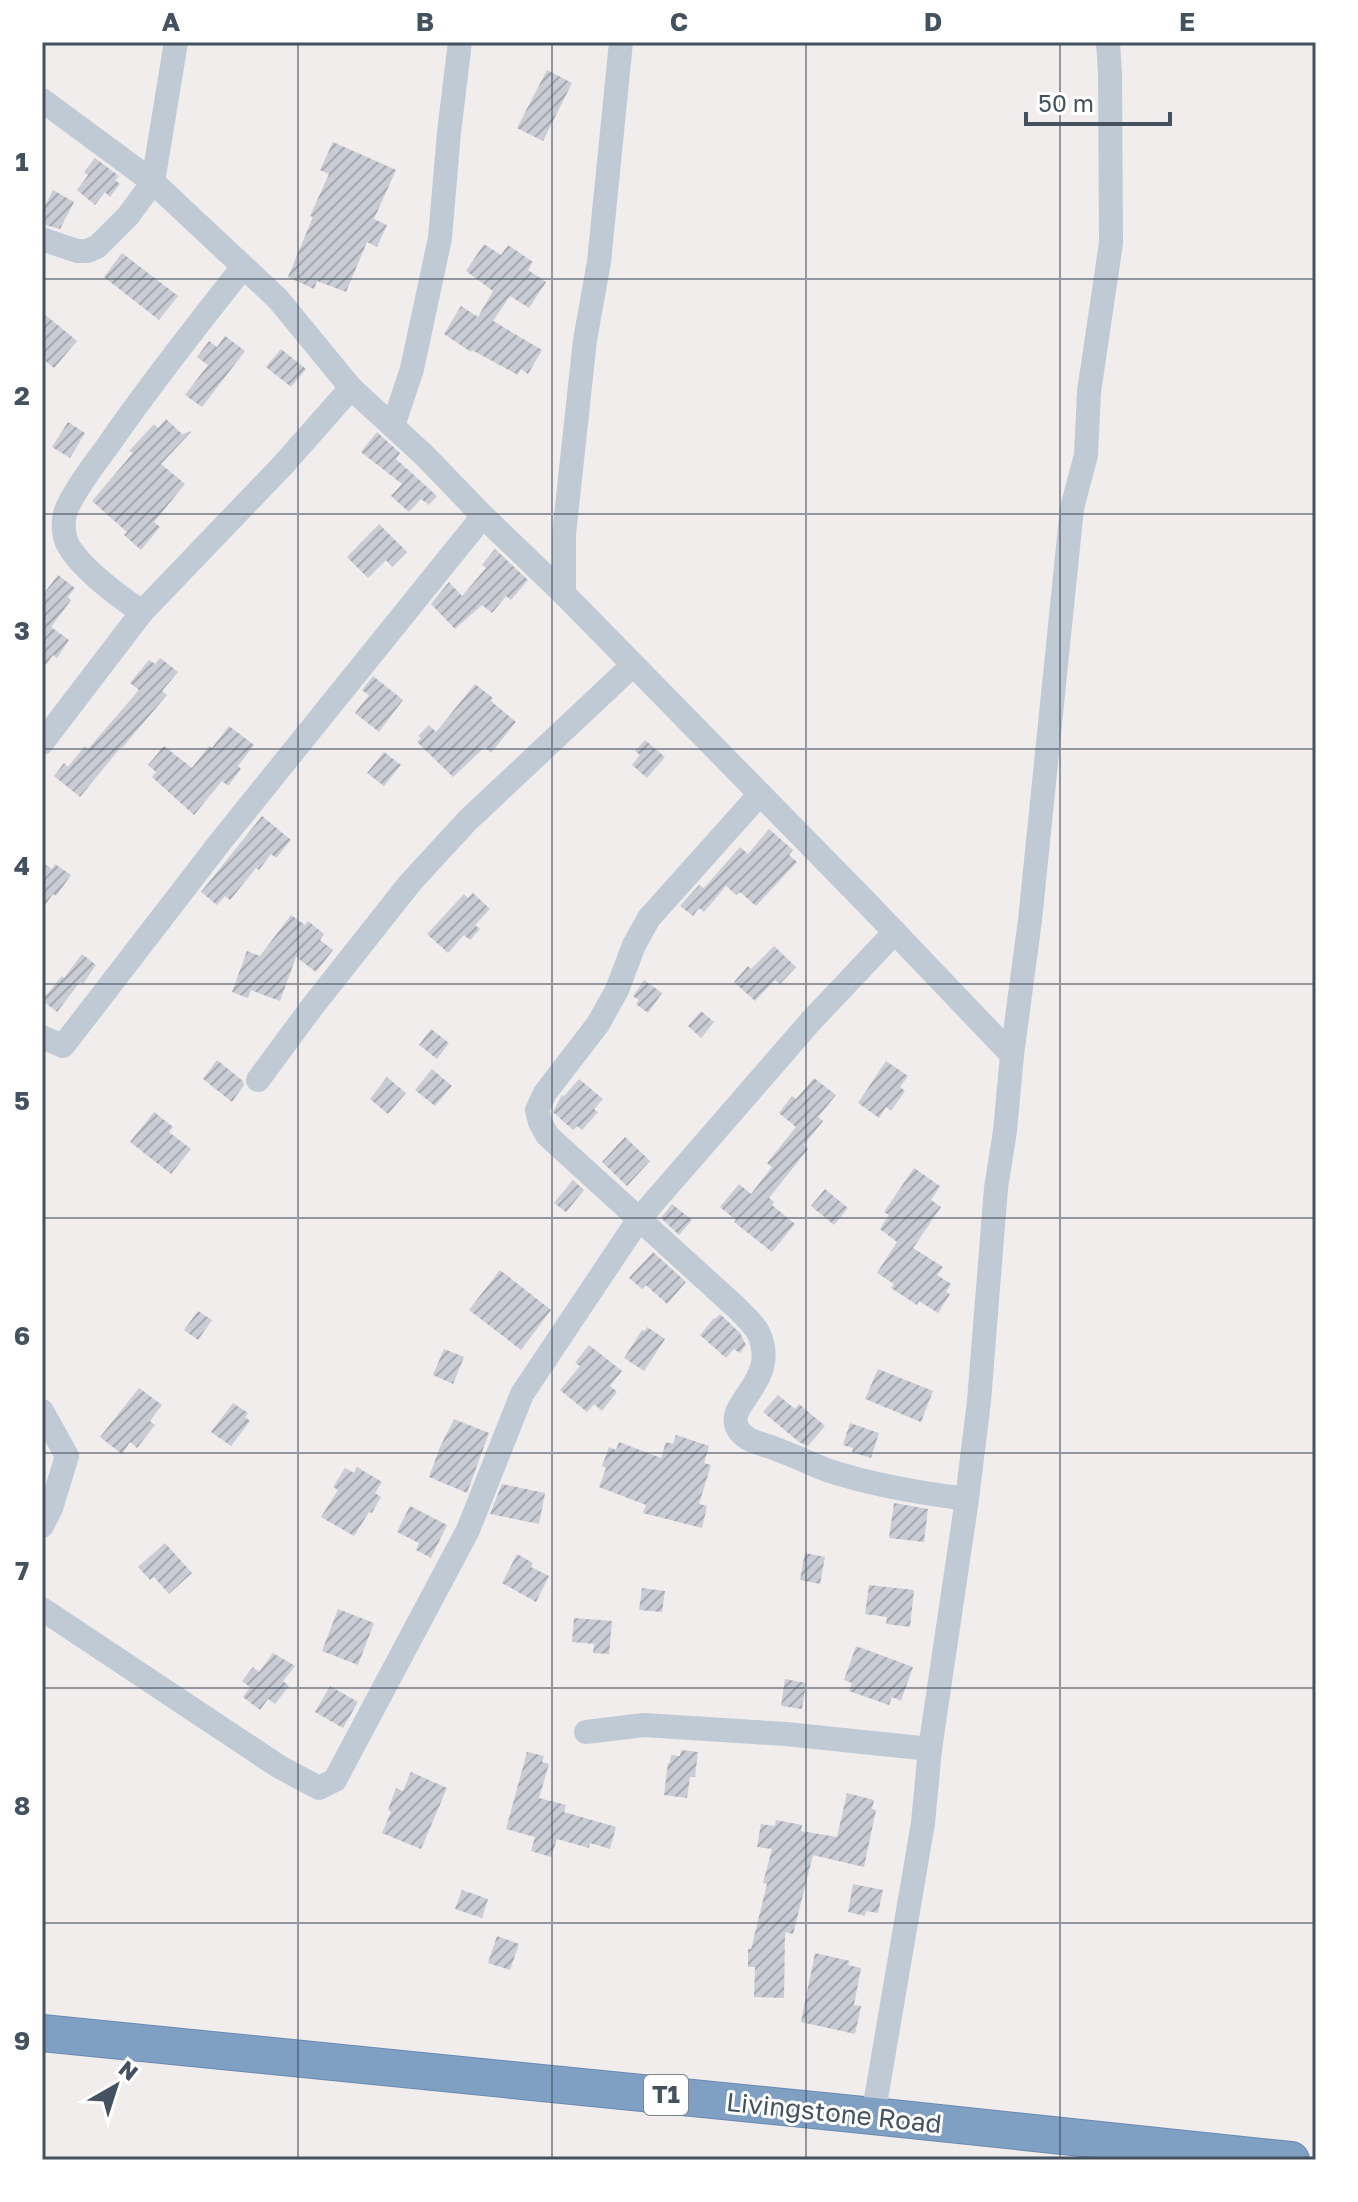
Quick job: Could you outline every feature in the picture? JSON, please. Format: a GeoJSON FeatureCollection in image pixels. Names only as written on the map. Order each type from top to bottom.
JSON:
{"type":"FeatureCollection","features":[{"type":"Feature","properties":{"kind":"highway","name":"Livingstone Road"},"geometry":{"type":"LineString","coordinates":[[42,2033],[1291,2160]]}},
{"type":"Feature","properties":{"kind":"street"},"geometry":{"type":"LineString","coordinates":[[42,239],[77,251],[97,247],[128,216],[153,182],[176,42]]}},
{"type":"Feature","properties":{"kind":"street"},"geometry":{"type":"LineString","coordinates":[[393,426],[412,369],[440,238],[460,42]]}},
{"type":"Feature","properties":{"kind":"street"},"geometry":{"type":"LineString","coordinates":[[564,594],[564,534],[585,340],[599,262],[621,42]]}},
{"type":"Feature","properties":{"kind":"street"},"geometry":{"type":"LineString","coordinates":[[873,2116],[923,1823],[930,1749],[967,1499],[979,1401],[996,1188],[1030,920],[1072,508],[1086,455],[1089,392],[1111,243],[1108,42]]}},
{"type":"Feature","properties":{"kind":"street"},"geometry":{"type":"LineString","coordinates":[[42,100],[153,182],[278,299],[351,388],[424,455],[564,594],[1012,1055]]}},
{"type":"Feature","properties":{"kind":"street"},"geometry":{"type":"LineString","coordinates":[[142,612],[75,558],[66,540],[63,522],[86,477],[150,385],[243,267]]}},
{"type":"Feature","properties":{"kind":"street"},"geometry":{"type":"LineString","coordinates":[[42,743],[142,612],[283,465],[351,388]]}},
{"type":"Feature","properties":{"kind":"street"},"geometry":{"type":"LineString","coordinates":[[42,1037],[63,1046],[221,841],[483,516]]}},
{"type":"Feature","properties":{"kind":"street"},"geometry":{"type":"LineString","coordinates":[[258,1080],[410,883],[467,821],[633,665]]}},
{"type":"Feature","properties":{"kind":"street"},"geometry":{"type":"LineString","coordinates":[[760,794],[649,918],[598,1024],[545,1093],[537,1110],[540,1122],[547,1135],[738,1309],[757,1330],[764,1358],[760,1376],[736,1415],[737,1428],[749,1440],[862,1480],[920,1493],[967,1499]]}},
{"type":"Feature","properties":{"kind":"street"},"geometry":{"type":"LineString","coordinates":[[42,1609],[278,1766],[319,1788],[335,1780],[468,1530],[522,1394],[639,1219],[811,1021],[895,932]]}},
{"type":"Feature","properties":{"kind":"street"},"geometry":{"type":"LineString","coordinates":[[42,1411],[67,1456],[51,1508],[42,1526]]}},
{"type":"Feature","properties":{"kind":"street"},"geometry":{"type":"LineString","coordinates":[[586,1732],[644,1725],[786,1734],[930,1749]]}},
{"type":"Feature","properties":{"kind":"building"},"geometry":{"type":"Polygon","coordinates":[[[547,70],[572,83],[543,141],[517,128],[547,70]]]}},
{"type":"Feature","properties":{"kind":"building"},"geometry":{"type":"Polygon","coordinates":[[[333,142],[396,170],[374,219],[387,225],[377,247],[367,242],[346,292],[317,281],[314,289],[288,277],[329,174],[320,170],[333,142]]]}},
{"type":"Feature","properties":{"kind":"building"},"geometry":{"type":"Polygon","coordinates":[[[95,158],[119,176],[115,180],[120,184],[110,197],[105,192],[95,205],[77,190],[88,175],[84,172],[95,158]]]}},
{"type":"Feature","properties":{"kind":"building"},"geometry":{"type":"Polygon","coordinates":[[[53,190],[74,202],[60,229],[42,224],[42,212],[53,190]]]}},
{"type":"Feature","properties":{"kind":"building"},"geometry":{"type":"Polygon","coordinates":[[[484,244],[501,255],[508,245],[533,262],[528,270],[546,282],[529,308],[510,296],[493,321],[542,350],[528,374],[521,369],[518,375],[471,352],[444,334],[461,306],[478,317],[493,291],[466,271],[484,244]]]}},
{"type":"Feature","properties":{"kind":"building"},"geometry":{"type":"Polygon","coordinates":[[[122,253],[178,296],[159,320],[104,277],[122,253]]]}},
{"type":"Feature","properties":{"kind":"building"},"geometry":{"type":"Polygon","coordinates":[[[42,312],[77,341],[54,368],[42,358],[42,312]]]}},
{"type":"Feature","properties":{"kind":"building"},"geometry":{"type":"Polygon","coordinates":[[[225,336],[245,351],[202,407],[185,395],[208,365],[197,357],[209,341],[217,347],[225,336]]]}},
{"type":"Feature","properties":{"kind":"building"},"geometry":{"type":"Polygon","coordinates":[[[281,349],[306,369],[291,387],[266,367],[281,349]]]}},
{"type":"Feature","properties":{"kind":"building"},"geometry":{"type":"Polygon","coordinates":[[[166,419],[181,435],[191,432],[161,464],[185,484],[154,522],[160,527],[141,550],[124,535],[127,532],[92,501],[133,453],[129,451],[154,424],[158,428],[166,419]]]}},
{"type":"Feature","properties":{"kind":"building"},"geometry":{"type":"Polygon","coordinates":[[[68,422],[85,433],[70,458],[52,447],[68,422]]]}},
{"type":"Feature","properties":{"kind":"building"},"geometry":{"type":"Polygon","coordinates":[[[377,432],[400,453],[396,459],[437,496],[429,505],[421,499],[409,512],[391,496],[402,484],[361,452],[377,432]]]}},
{"type":"Feature","properties":{"kind":"building"},"geometry":{"type":"Polygon","coordinates":[[[379,524],[407,552],[392,567],[386,560],[368,578],[347,557],[379,524]]]}},
{"type":"Feature","properties":{"kind":"building"},"geometry":{"type":"Polygon","coordinates":[[[495,549],[528,580],[511,600],[506,596],[492,613],[482,605],[455,629],[431,604],[449,582],[462,596],[486,568],[482,565],[495,549]]]}},
{"type":"Feature","properties":{"kind":"building"},"geometry":{"type":"Polygon","coordinates":[[[58,575],[75,588],[68,597],[71,600],[51,627],[69,640],[57,658],[53,655],[42,670],[42,596],[58,575]]]}},
{"type":"Feature","properties":{"kind":"building"},"geometry":{"type":"Polygon","coordinates":[[[160,658],[178,672],[162,691],[167,695],[80,797],[54,776],[64,763],[68,767],[85,746],[88,749],[139,690],[130,683],[149,660],[155,664],[160,658]]]}},
{"type":"Feature","properties":{"kind":"building"},"geometry":{"type":"Polygon","coordinates":[[[373,676],[403,700],[379,732],[355,713],[369,695],[362,690],[373,676]]]}},
{"type":"Feature","properties":{"kind":"building"},"geometry":{"type":"Polygon","coordinates":[[[475,684],[516,722],[491,753],[485,747],[453,777],[417,742],[421,738],[418,736],[429,725],[436,732],[475,684]]]}},
{"type":"Feature","properties":{"kind":"building"},"geometry":{"type":"Polygon","coordinates":[[[229,726],[254,745],[228,786],[222,781],[194,815],[152,777],[156,772],[148,765],[164,746],[192,768],[229,726]]]}},
{"type":"Feature","properties":{"kind":"building"},"geometry":{"type":"Polygon","coordinates":[[[645,740],[665,757],[647,778],[632,765],[640,755],[635,751],[645,740]]]}},
{"type":"Feature","properties":{"kind":"building"},"geometry":{"type":"Polygon","coordinates":[[[384,752],[401,765],[384,786],[367,773],[384,752]]]}},
{"type":"Feature","properties":{"kind":"building"},"geometry":{"type":"Polygon","coordinates":[[[262,816],[291,840],[276,858],[271,854],[259,870],[256,868],[230,900],[225,896],[217,905],[201,892],[262,816]]]}},
{"type":"Feature","properties":{"kind":"building"},"geometry":{"type":"Polygon","coordinates":[[[769,829],[793,850],[789,855],[797,862],[756,906],[740,892],[736,895],[726,886],[704,912],[699,908],[693,916],[680,906],[699,885],[704,888],[740,847],[748,854],[769,829]]]}},
{"type":"Feature","properties":{"kind":"building"},"geometry":{"type":"Polygon","coordinates":[[[42,862],[52,869],[55,864],[71,875],[42,909],[42,862]]]}},
{"type":"Feature","properties":{"kind":"building"},"geometry":{"type":"Polygon","coordinates":[[[473,893],[490,909],[475,925],[480,929],[470,940],[464,935],[448,953],[427,934],[464,894],[468,898],[473,893]]]}},
{"type":"Feature","properties":{"kind":"building"},"geometry":{"type":"Polygon","coordinates":[[[291,915],[305,925],[308,921],[324,934],[320,940],[333,950],[316,972],[296,957],[280,1001],[251,990],[248,998],[232,992],[247,951],[260,956],[291,915]]]}},
{"type":"Feature","properties":{"kind":"building"},"geometry":{"type":"Polygon","coordinates":[[[774,946],[796,967],[780,984],[775,980],[755,1001],[734,982],[748,966],[751,969],[774,946]]]}},
{"type":"Feature","properties":{"kind":"building"},"geometry":{"type":"Polygon","coordinates":[[[82,954],[96,965],[57,1012],[42,1000],[82,954]]]}},
{"type":"Feature","properties":{"kind":"building"},"geometry":{"type":"Polygon","coordinates":[[[644,980],[662,993],[648,1013],[636,1004],[639,1000],[633,996],[644,980]]]}},
{"type":"Feature","properties":{"kind":"building"},"geometry":{"type":"Polygon","coordinates":[[[701,1011],[714,1022],[701,1038],[688,1026],[701,1011]]]}},
{"type":"Feature","properties":{"kind":"building"},"geometry":{"type":"Polygon","coordinates":[[[431,1029],[449,1043],[437,1059],[419,1045],[431,1029]]]}},
{"type":"Feature","properties":{"kind":"building"},"geometry":{"type":"Polygon","coordinates":[[[217,1060],[243,1081],[244,1085],[232,1102],[203,1079],[217,1060]]]}},
{"type":"Feature","properties":{"kind":"building"},"geometry":{"type":"Polygon","coordinates":[[[886,1061],[908,1076],[900,1087],[905,1091],[891,1111],[886,1107],[879,1118],[858,1103],[886,1061]]]}},
{"type":"Feature","properties":{"kind":"building"},"geometry":{"type":"Polygon","coordinates":[[[432,1069],[452,1086],[435,1106],[415,1090],[432,1069]]]}},
{"type":"Feature","properties":{"kind":"building"},"geometry":{"type":"Polygon","coordinates":[[[387,1077],[406,1093],[388,1114],[370,1099],[387,1077]]]}},
{"type":"Feature","properties":{"kind":"building"},"geometry":{"type":"Polygon","coordinates":[[[814,1078],[836,1095],[818,1117],[823,1121],[804,1145],[808,1149],[769,1198],[774,1202],[772,1205],[795,1224],[772,1252],[720,1207],[739,1184],[751,1194],[772,1167],[767,1163],[796,1127],[779,1113],[792,1096],[796,1099],[814,1078]]]}},
{"type":"Feature","properties":{"kind":"building"},"geometry":{"type":"Polygon","coordinates":[[[579,1079],[603,1099],[594,1109],[598,1112],[582,1130],[577,1126],[573,1130],[553,1112],[562,1095],[579,1079]]]}},
{"type":"Feature","properties":{"kind":"building"},"geometry":{"type":"Polygon","coordinates":[[[154,1112],[173,1127],[169,1132],[191,1149],[171,1174],[130,1142],[154,1112]]]}},
{"type":"Feature","properties":{"kind":"building"},"geometry":{"type":"Polygon","coordinates":[[[625,1137],[650,1161],[627,1186],[602,1162],[625,1137]]]}},
{"type":"Feature","properties":{"kind":"building"},"geometry":{"type":"Polygon","coordinates":[[[914,1168],[940,1186],[931,1200],[941,1207],[913,1248],[943,1267],[937,1275],[951,1284],[946,1292],[950,1294],[938,1313],[919,1301],[917,1305],[891,1288],[894,1284],[877,1273],[897,1242],[880,1229],[889,1215],[884,1212],[914,1168]]]}},
{"type":"Feature","properties":{"kind":"building"},"geometry":{"type":"Polygon","coordinates":[[[573,1180],[584,1190],[566,1212],[554,1203],[573,1180]]]}},
{"type":"Feature","properties":{"kind":"building"},"geometry":{"type":"Polygon","coordinates":[[[825,1189],[848,1208],[834,1225],[811,1206],[825,1189]]]}},
{"type":"Feature","properties":{"kind":"building"},"geometry":{"type":"Polygon","coordinates":[[[672,1204],[692,1220],[679,1235],[661,1218],[672,1204]]]}},
{"type":"Feature","properties":{"kind":"building"},"geometry":{"type":"Polygon","coordinates":[[[653,1252],[686,1282],[667,1304],[646,1285],[642,1289],[629,1278],[653,1252]]]}},
{"type":"Feature","properties":{"kind":"building"},"geometry":{"type":"Polygon","coordinates":[[[500,1270],[551,1310],[521,1350],[469,1310],[500,1270]]]}},
{"type":"Feature","properties":{"kind":"building"},"geometry":{"type":"Polygon","coordinates":[[[198,1311],[212,1320],[198,1340],[184,1330],[198,1311]]]}},
{"type":"Feature","properties":{"kind":"building"},"geometry":{"type":"Polygon","coordinates":[[[720,1314],[740,1333],[746,1345],[740,1353],[734,1349],[726,1358],[700,1335],[720,1314]]]}},
{"type":"Feature","properties":{"kind":"building"},"geometry":{"type":"Polygon","coordinates":[[[647,1327],[665,1339],[644,1371],[624,1358],[647,1327]]]}},
{"type":"Feature","properties":{"kind":"building"},"geometry":{"type":"Polygon","coordinates":[[[589,1345],[622,1371],[610,1386],[617,1392],[602,1411],[594,1404],[587,1412],[560,1390],[580,1366],[575,1363],[589,1345]]]}},
{"type":"Feature","properties":{"kind":"building"},"geometry":{"type":"Polygon","coordinates":[[[444,1349],[464,1357],[453,1384],[433,1375],[444,1349]]]}},
{"type":"Feature","properties":{"kind":"building"},"geometry":{"type":"Polygon","coordinates":[[[878,1369],[933,1391],[921,1422],[865,1399],[878,1369]]]}},
{"type":"Feature","properties":{"kind":"building"},"geometry":{"type":"Polygon","coordinates":[[[139,1388],[162,1405],[150,1421],[155,1425],[137,1448],[130,1442],[122,1454],[100,1437],[139,1388]]]}},
{"type":"Feature","properties":{"kind":"building"},"geometry":{"type":"Polygon","coordinates":[[[778,1395],[795,1409],[799,1404],[825,1426],[808,1446],[763,1412],[778,1395]]]}},
{"type":"Feature","properties":{"kind":"building"},"geometry":{"type":"Polygon","coordinates":[[[233,1403],[248,1413],[245,1417],[250,1421],[231,1446],[211,1432],[233,1403]]]}},
{"type":"Feature","properties":{"kind":"building"},"geometry":{"type":"Polygon","coordinates":[[[454,1419],[489,1433],[467,1493],[429,1477],[454,1419]]]}},
{"type":"Feature","properties":{"kind":"building"},"geometry":{"type":"Polygon","coordinates":[[[850,1423],[879,1433],[871,1458],[852,1452],[853,1448],[843,1445],[850,1423]]]}},
{"type":"Feature","properties":{"kind":"building"},"geometry":{"type":"Polygon","coordinates":[[[676,1435],[709,1446],[704,1463],[711,1465],[699,1504],[707,1506],[702,1528],[643,1513],[646,1505],[599,1487],[609,1447],[616,1450],[619,1442],[661,1458],[666,1442],[673,1444],[676,1435]]]}},
{"type":"Feature","properties":{"kind":"building"},"geometry":{"type":"Polygon","coordinates":[[[357,1467],[382,1482],[375,1493],[381,1497],[354,1536],[321,1517],[338,1490],[333,1487],[345,1468],[354,1473],[357,1467]]]}},
{"type":"Feature","properties":{"kind":"building"},"geometry":{"type":"Polygon","coordinates":[[[502,1484],[545,1493],[539,1524],[490,1514],[502,1484]]]}},
{"type":"Feature","properties":{"kind":"building"},"geometry":{"type":"Polygon","coordinates":[[[894,1503],[928,1509],[924,1542],[889,1538],[894,1503]]]}},
{"type":"Feature","properties":{"kind":"building"},"geometry":{"type":"Polygon","coordinates":[[[410,1506],[447,1525],[431,1558],[416,1550],[419,1543],[397,1532],[410,1506]]]}},
{"type":"Feature","properties":{"kind":"building"},"geometry":{"type":"Polygon","coordinates":[[[165,1543],[192,1573],[169,1594],[154,1577],[150,1580],[138,1567],[165,1543]]]}},
{"type":"Feature","properties":{"kind":"building"},"geometry":{"type":"Polygon","coordinates":[[[805,1553],[825,1557],[820,1584],[800,1580],[805,1553]]]}},
{"type":"Feature","properties":{"kind":"building"},"geometry":{"type":"Polygon","coordinates":[[[517,1554],[533,1563],[531,1567],[549,1576],[536,1602],[502,1583],[517,1554]]]}},
{"type":"Feature","properties":{"kind":"building"},"geometry":{"type":"Polygon","coordinates":[[[869,1585],[914,1590],[910,1627],[886,1624],[887,1617],[865,1614],[869,1585]]]}},
{"type":"Feature","properties":{"kind":"building"},"geometry":{"type":"Polygon","coordinates":[[[642,1588],[665,1591],[662,1612],[639,1610],[642,1588]]]}},
{"type":"Feature","properties":{"kind":"building"},"geometry":{"type":"Polygon","coordinates":[[[338,1609],[374,1623],[358,1665],[322,1651],[338,1609]]]}},
{"type":"Feature","properties":{"kind":"building"},"geometry":{"type":"Polygon","coordinates":[[[574,1618],[612,1621],[609,1654],[593,1653],[594,1644],[572,1642],[574,1618]]]}},
{"type":"Feature","properties":{"kind":"building"},"geometry":{"type":"Polygon","coordinates":[[[856,1646],[913,1667],[901,1701],[892,1697],[889,1705],[849,1691],[852,1683],[844,1680],[856,1646]]]}},
{"type":"Feature","properties":{"kind":"building"},"geometry":{"type":"Polygon","coordinates":[[[273,1653],[295,1666],[283,1681],[289,1686],[275,1704],[268,1699],[260,1710],[243,1697],[250,1687],[242,1681],[253,1667],[259,1672],[273,1653]]]}},
{"type":"Feature","properties":{"kind":"building"},"geometry":{"type":"Polygon","coordinates":[[[785,1679],[806,1683],[802,1709],[781,1706],[785,1679]]]}},
{"type":"Feature","properties":{"kind":"building"},"geometry":{"type":"Polygon","coordinates":[[[330,1686],[358,1702],[343,1728],[315,1712],[330,1686]]]}},
{"type":"Feature","properties":{"kind":"building"},"geometry":{"type":"Polygon","coordinates":[[[681,1750],[698,1752],[695,1777],[690,1777],[687,1798],[664,1795],[671,1755],[680,1756],[681,1750]]]}},
{"type":"Feature","properties":{"kind":"building"},"geometry":{"type":"Polygon","coordinates":[[[527,1752],[544,1756],[542,1762],[549,1764],[539,1798],[566,1805],[564,1812],[616,1827],[610,1849],[590,1843],[589,1848],[557,1839],[551,1857],[531,1851],[535,1837],[506,1829],[527,1752]]]}},
{"type":"Feature","properties":{"kind":"building"},"geometry":{"type":"Polygon","coordinates":[[[411,1772],[447,1788],[421,1849],[382,1833],[396,1788],[403,1791],[411,1772]]]}},
{"type":"Feature","properties":{"kind":"building"},"geometry":{"type":"Polygon","coordinates":[[[847,1793],[874,1800],[872,1809],[876,1810],[864,1867],[813,1855],[793,1934],[785,1932],[784,1998],[754,1997],[755,1967],[748,1967],[748,1949],[751,1949],[767,1884],[763,1883],[772,1849],[757,1847],[761,1824],[775,1826],[776,1820],[802,1825],[801,1831],[837,1837],[847,1793]]]}},
{"type":"Feature","properties":{"kind":"building"},"geometry":{"type":"Polygon","coordinates":[[[853,1884],[883,1890],[878,1913],[866,1911],[865,1916],[848,1912],[853,1884]]]}},
{"type":"Feature","properties":{"kind":"building"},"geometry":{"type":"Polygon","coordinates":[[[462,1890],[488,1899],[482,1918],[455,1909],[462,1890]]]}},
{"type":"Feature","properties":{"kind":"building"},"geometry":{"type":"Polygon","coordinates":[[[497,1936],[519,1944],[510,1970],[488,1963],[497,1936]]]}},
{"type":"Feature","properties":{"kind":"building"},"geometry":{"type":"Polygon","coordinates":[[[815,1953],[850,1961],[848,1965],[861,1968],[854,2005],[861,2006],[855,2034],[801,2022],[815,1953]]]}}]}
